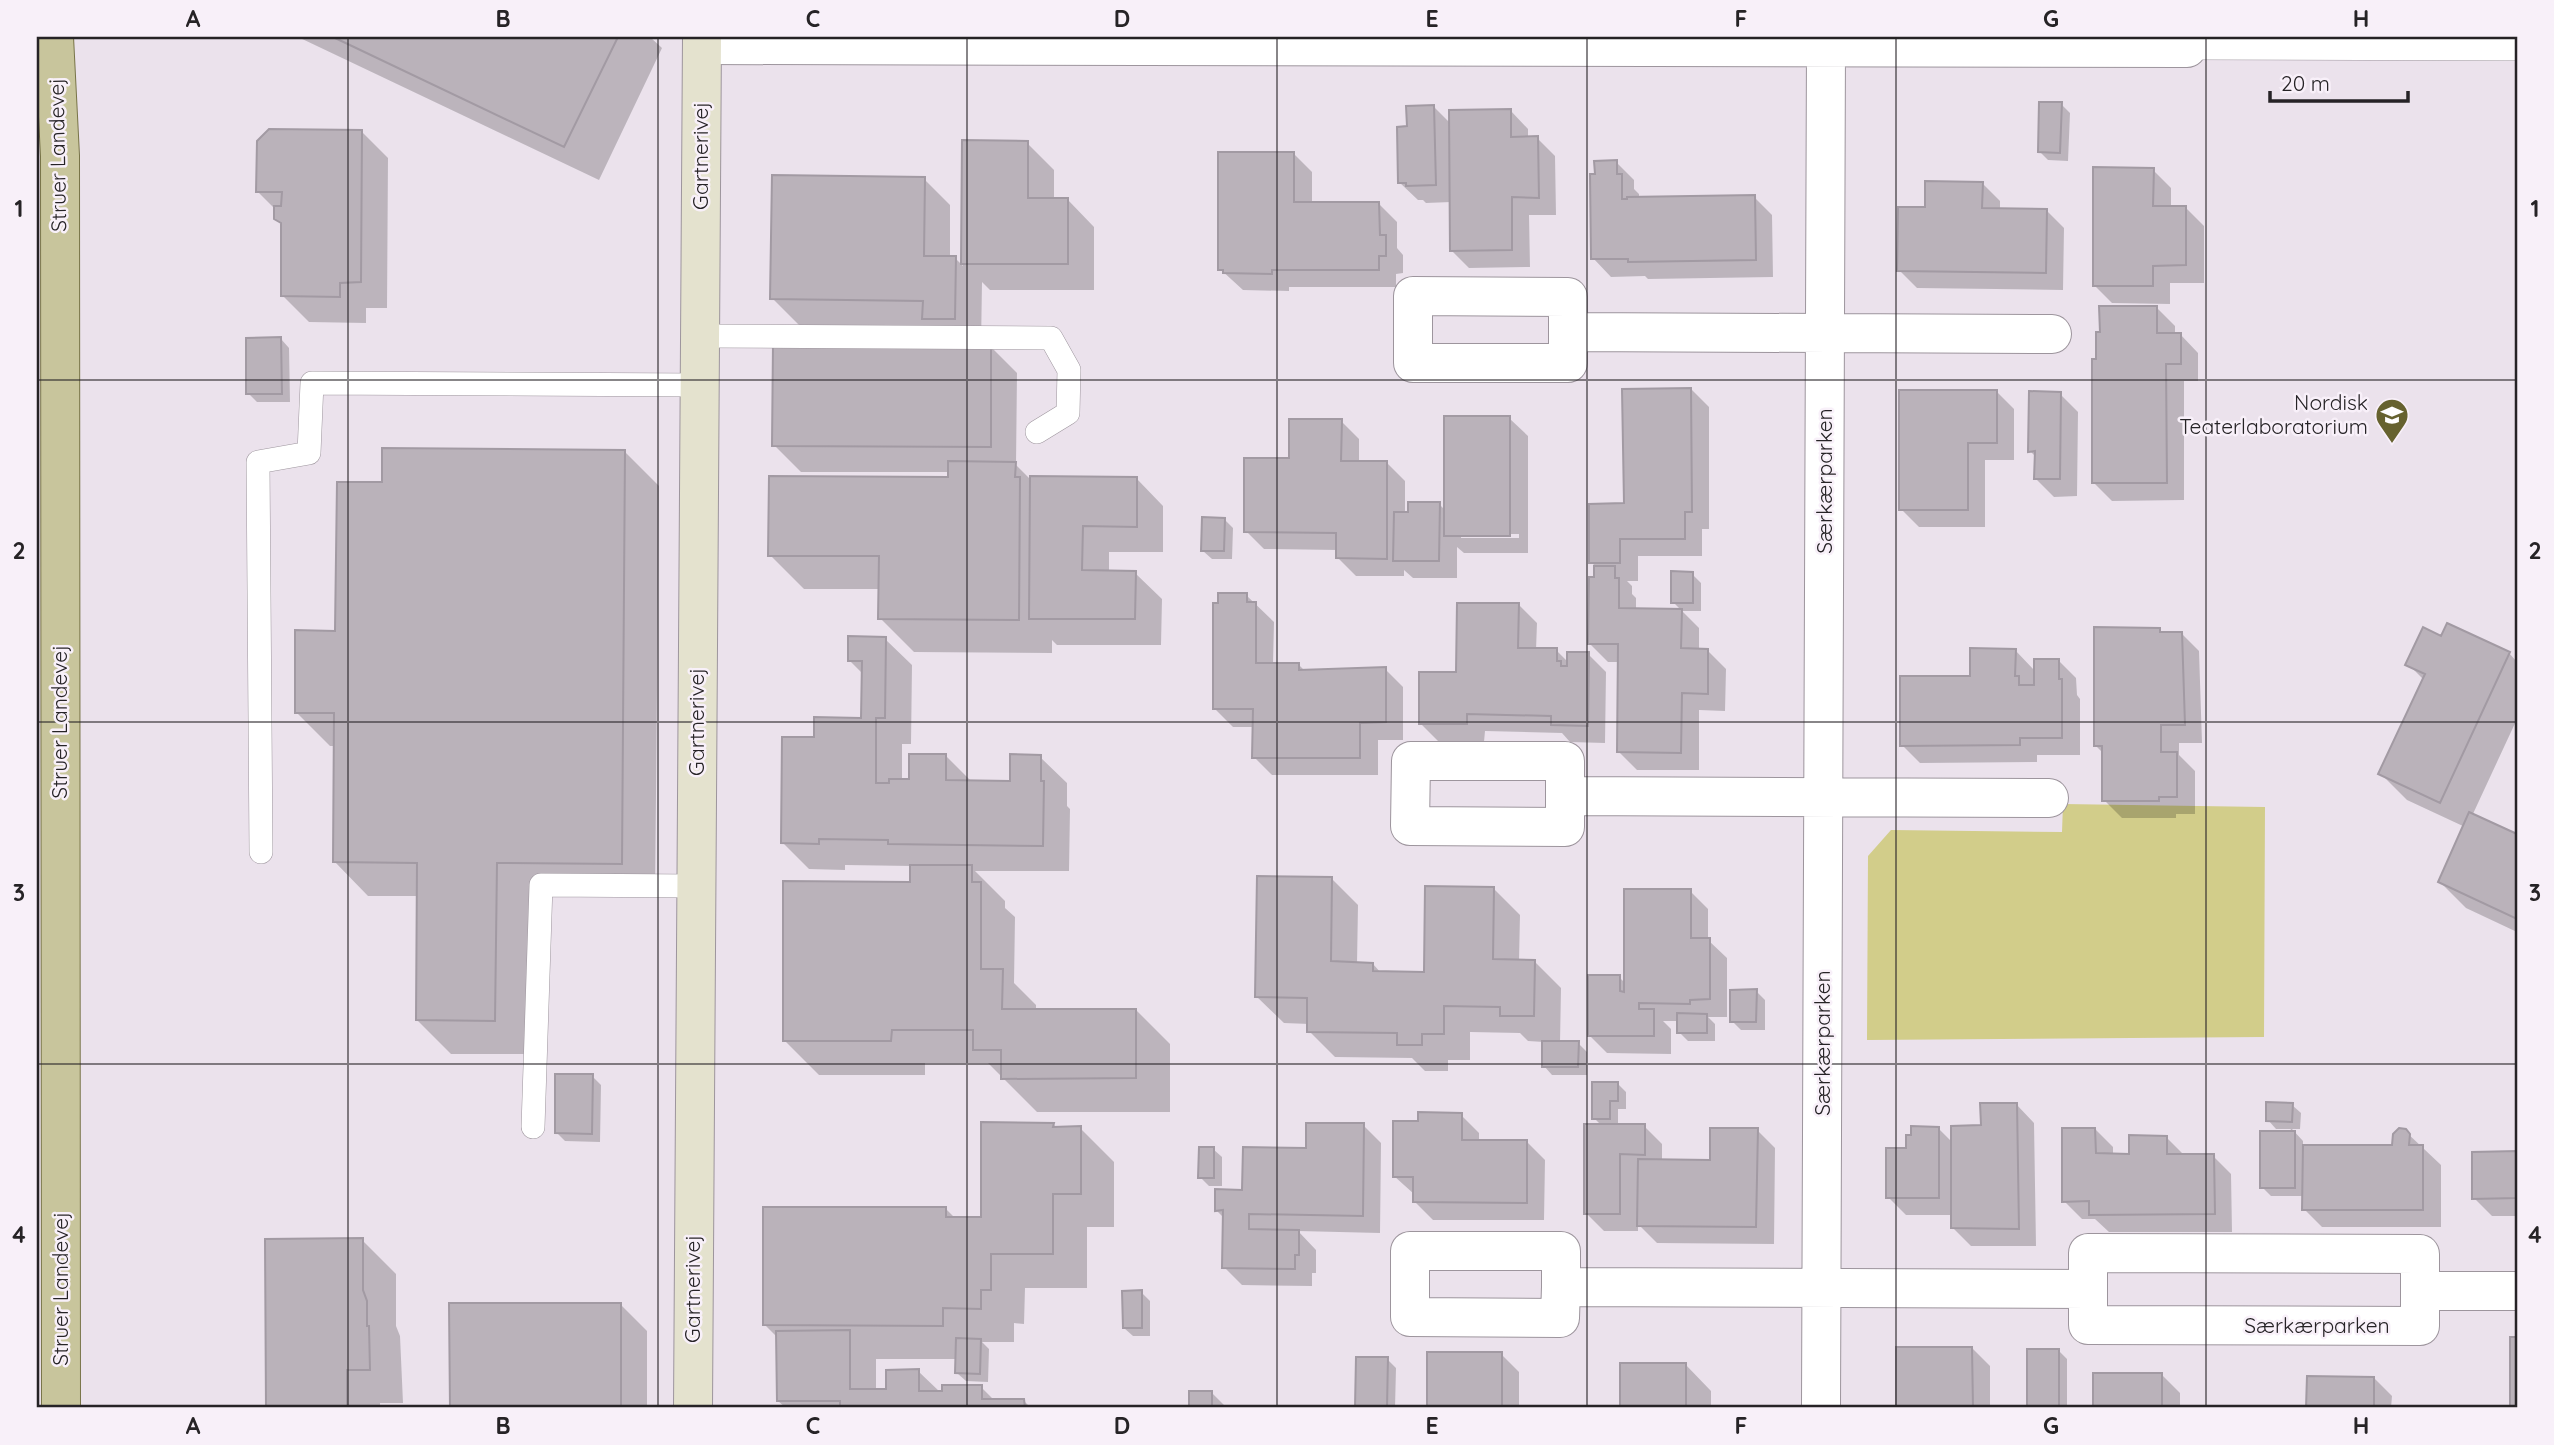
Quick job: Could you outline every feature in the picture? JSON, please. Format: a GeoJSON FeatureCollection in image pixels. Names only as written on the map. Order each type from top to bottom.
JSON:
{"type":"FeatureCollection","features":[{"type":"Feature","properties":{"kind":"main road","name":"Struer Landevej"},"geometry":{"type":"LineString","coordinates":[[54,37],[60,156],[61,1408]]}},
{"type":"Feature","properties":{"kind":"street"},"geometry":{"type":"LineString","coordinates":[[702,41],[1826,47],[2187,43]]}},
{"type":"Feature","properties":{"kind":"street","name":"Gartnerivej"},"geometry":{"type":"LineString","coordinates":[[693,1408],[702,41]]}},
{"type":"Feature","properties":{"kind":"street","name":"Særkærparken"},"geometry":{"type":"LineString","coordinates":[[1821,1408],[1826,47]]}},
{"type":"Feature","properties":{"kind":"street"},"geometry":{"type":"LineString","coordinates":[[1568,332],[2052,334]]}},
{"type":"Feature","properties":{"kind":"street"},"geometry":{"type":"LineString","coordinates":[[1565,796],[2049,798]]}},
{"type":"Feature","properties":{"kind":"street","name":"Særkærparken"},"geometry":{"type":"LineString","coordinates":[[2088,1252],[2420,1254],[2420,1326],[2088,1325],[2088,1289],[2088,1252]]}},
{"type":"Feature","properties":{"kind":"street"},"geometry":{"type":"LineString","coordinates":[[1560,1287],[2088,1289]]}},
{"type":"Feature","properties":{"kind":"street"},"geometry":{"type":"LineString","coordinates":[[2420,1291],[2517,1291]]}},
{"type":"Feature","properties":{"kind":"lane"},"geometry":{"type":"LineString","coordinates":[[2187,43],[2517,49]]}},
{"type":"Feature","properties":{"kind":"lane"},"geometry":{"type":"LineString","coordinates":[[700,336],[1051,338],[1069,370],[1068,412],[1037,432]]}},
{"type":"Feature","properties":{"kind":"lane"},"geometry":{"type":"LineString","coordinates":[[261,852],[258,462],[309,453],[312,383],[699,385]]}},
{"type":"Feature","properties":{"kind":"lane"},"geometry":{"type":"LineString","coordinates":[[533,1127],[541,885],[696,886]]}},
{"type":"Feature","properties":{"kind":"shaded area"},"geometry":{"type":"Polygon","coordinates":[[[2063,804],[2265,807],[2264,1037],[1867,1040],[1868,856],[1891,830],[2062,832],[2063,804]]]}},
{"type":"Feature","properties":{"kind":"building"},"geometry":{"type":"Polygon","coordinates":[[[333,37],[618,37],[564,147],[333,37]]]}},
{"type":"Feature","properties":{"kind":"building"},"geometry":{"type":"Polygon","coordinates":[[[2039,102],[2062,102],[2060,153],[2038,152],[2039,102]]]}},
{"type":"Feature","properties":{"kind":"building"},"geometry":{"type":"Polygon","coordinates":[[[1434,105],[1436,185],[1406,186],[1406,183],[1398,183],[1397,127],[1407,126],[1406,106],[1434,105]]]}},
{"type":"Feature","properties":{"kind":"building"},"geometry":{"type":"Polygon","coordinates":[[[1511,109],[1511,137],[1538,136],[1539,198],[1512,197],[1512,250],[1450,251],[1449,110],[1511,109]]]}},
{"type":"Feature","properties":{"kind":"building"},"geometry":{"type":"Polygon","coordinates":[[[269,129],[362,130],[361,282],[340,283],[340,297],[281,296],[281,223],[274,219],[274,206],[281,206],[282,192],[256,192],[257,141],[269,129]]]}},
{"type":"Feature","properties":{"kind":"building"},"geometry":{"type":"Polygon","coordinates":[[[962,140],[1028,141],[1028,198],[1068,198],[1068,264],[961,264],[962,140]]]}},
{"type":"Feature","properties":{"kind":"building"},"geometry":{"type":"Polygon","coordinates":[[[1218,152],[1294,152],[1294,202],[1379,202],[1380,235],[1386,235],[1386,256],[1379,256],[1379,270],[1272,270],[1272,274],[1223,273],[1223,270],[1218,270],[1218,152]]]}},
{"type":"Feature","properties":{"kind":"building"},"geometry":{"type":"Polygon","coordinates":[[[1617,160],[1617,174],[1622,174],[1622,199],[1755,195],[1756,260],[1628,262],[1628,259],[1591,259],[1590,174],[1595,174],[1594,161],[1617,160]]]}},
{"type":"Feature","properties":{"kind":"building"},"geometry":{"type":"Polygon","coordinates":[[[2093,167],[2154,168],[2153,206],[2186,206],[2186,265],[2153,266],[2153,286],[2093,286],[2093,167]]]}},
{"type":"Feature","properties":{"kind":"building"},"geometry":{"type":"Polygon","coordinates":[[[772,175],[925,177],[924,256],[956,256],[955,319],[922,319],[923,301],[770,299],[772,175]]]}},
{"type":"Feature","properties":{"kind":"building"},"geometry":{"type":"Polygon","coordinates":[[[1925,181],[1983,182],[1982,208],[2047,209],[2046,273],[1897,271],[1898,207],[1925,207],[1925,181]]]}},
{"type":"Feature","properties":{"kind":"building"},"geometry":{"type":"Polygon","coordinates":[[[2099,306],[2157,306],[2157,333],[2181,333],[2181,364],[2166,364],[2167,483],[2092,483],[2092,359],[2096,359],[2096,332],[2100,332],[2099,306]]]}},
{"type":"Feature","properties":{"kind":"building"},"geometry":{"type":"Polygon","coordinates":[[[281,337],[282,394],[246,394],[246,338],[281,337]]]}},
{"type":"Feature","properties":{"kind":"building"},"geometry":{"type":"Polygon","coordinates":[[[773,344],[991,345],[991,447],[772,446],[773,344]]]}},
{"type":"Feature","properties":{"kind":"building"},"geometry":{"type":"Polygon","coordinates":[[[1691,388],[1692,512],[1685,512],[1685,539],[1620,539],[1620,563],[1589,563],[1589,504],[1624,503],[1622,389],[1691,388]]]}},
{"type":"Feature","properties":{"kind":"building"},"geometry":{"type":"Polygon","coordinates":[[[1899,390],[1997,390],[1997,443],[1968,443],[1968,510],[1899,510],[1899,390]]]}},
{"type":"Feature","properties":{"kind":"building"},"geometry":{"type":"Polygon","coordinates":[[[2029,391],[2061,392],[2060,479],[2034,479],[2035,451],[2028,452],[2029,391]]]}},
{"type":"Feature","properties":{"kind":"building"},"geometry":{"type":"Polygon","coordinates":[[[1444,416],[1510,416],[1510,536],[1444,536],[1444,416]]]}},
{"type":"Feature","properties":{"kind":"building"},"geometry":{"type":"Polygon","coordinates":[[[1289,419],[1342,419],[1341,461],[1387,461],[1387,559],[1336,558],[1336,533],[1244,532],[1244,458],[1289,458],[1289,419]]]}},
{"type":"Feature","properties":{"kind":"building"},"geometry":{"type":"Polygon","coordinates":[[[382,448],[625,450],[622,864],[497,863],[495,1021],[416,1020],[417,863],[333,862],[334,713],[295,713],[295,630],[335,631],[337,482],[382,482],[382,448]]]}},
{"type":"Feature","properties":{"kind":"building"},"geometry":{"type":"Polygon","coordinates":[[[948,461],[1016,462],[1015,477],[1020,477],[1019,620],[878,619],[879,556],[768,556],[769,476],[948,477],[948,461]]]}},
{"type":"Feature","properties":{"kind":"building"},"geometry":{"type":"Polygon","coordinates":[[[1030,476],[1137,477],[1137,527],[1083,526],[1082,570],[1136,571],[1135,619],[1029,619],[1030,476]]]}},
{"type":"Feature","properties":{"kind":"building"},"geometry":{"type":"Polygon","coordinates":[[[1408,502],[1440,502],[1439,561],[1393,561],[1394,512],[1408,512],[1408,502]]]}},
{"type":"Feature","properties":{"kind":"building"},"geometry":{"type":"Polygon","coordinates":[[[1202,517],[1225,518],[1224,551],[1201,551],[1202,517]]]}},
{"type":"Feature","properties":{"kind":"building"},"geometry":{"type":"Polygon","coordinates":[[[1594,566],[1615,566],[1615,578],[1619,578],[1619,608],[1682,609],[1681,648],[1708,649],[1708,694],[1682,693],[1681,753],[1617,752],[1618,644],[1588,644],[1589,577],[1594,577],[1594,566]]]}},
{"type":"Feature","properties":{"kind":"building"},"geometry":{"type":"Polygon","coordinates":[[[1671,571],[1693,572],[1693,603],[1671,603],[1671,571]]]}},
{"type":"Feature","properties":{"kind":"building"},"geometry":{"type":"Polygon","coordinates":[[[1218,593],[1247,593],[1247,602],[1256,602],[1256,663],[1299,663],[1299,670],[1386,667],[1386,722],[1360,723],[1360,758],[1252,758],[1253,709],[1213,709],[1213,603],[1218,603],[1218,593]]]}},
{"type":"Feature","properties":{"kind":"building"},"geometry":{"type":"Polygon","coordinates":[[[1457,603],[1519,603],[1518,648],[1557,648],[1557,661],[1561,661],[1561,666],[1567,666],[1567,652],[1589,652],[1588,726],[1551,725],[1551,716],[1467,714],[1467,724],[1419,724],[1419,672],[1456,672],[1457,603]]]}},
{"type":"Feature","properties":{"kind":"building"},"geometry":{"type":"Polygon","coordinates":[[[2447,623],[2510,652],[2440,803],[2378,774],[2425,674],[2405,665],[2423,627],[2441,636],[2447,623]]]}},
{"type":"Feature","properties":{"kind":"building"},"geometry":{"type":"Polygon","coordinates":[[[2094,627],[2160,628],[2160,632],[2182,632],[2185,725],[2161,725],[2161,752],[2177,752],[2177,797],[2159,797],[2159,801],[2102,801],[2102,746],[2094,746],[2094,627]]]}},
{"type":"Feature","properties":{"kind":"building"},"geometry":{"type":"Polygon","coordinates":[[[848,636],[886,637],[885,718],[876,718],[876,783],[889,783],[889,779],[909,779],[909,754],[946,754],[946,780],[1010,781],[1010,754],[1041,755],[1041,781],[1044,781],[1043,846],[888,844],[888,840],[819,839],[819,844],[781,843],[782,737],[814,737],[814,717],[861,718],[862,661],[848,661],[848,636]]]}},
{"type":"Feature","properties":{"kind":"building"},"geometry":{"type":"Polygon","coordinates":[[[1970,648],[2016,649],[2015,676],[2019,676],[2019,685],[2034,685],[2034,659],[2059,659],[2059,679],[2062,679],[2062,738],[2020,738],[2020,745],[1900,746],[1900,676],[1970,676],[1970,648]]]}},
{"type":"Feature","properties":{"kind":"building"},"geometry":{"type":"Polygon","coordinates":[[[2469,812],[2517,834],[2517,919],[2438,882],[2469,812]]]}},
{"type":"Feature","properties":{"kind":"building"},"geometry":{"type":"Polygon","coordinates":[[[910,865],[972,865],[972,882],[981,882],[981,969],[1003,969],[1002,1009],[1136,1009],[1136,1078],[1001,1079],[1001,1050],[973,1050],[973,1030],[892,1030],[891,1041],[783,1041],[783,881],[910,882],[910,865]]]}},
{"type":"Feature","properties":{"kind":"building"},"geometry":{"type":"Polygon","coordinates":[[[1257,876],[1332,877],[1331,961],[1373,963],[1373,971],[1424,972],[1425,886],[1494,887],[1493,959],[1535,960],[1534,1016],[1500,1016],[1500,1007],[1444,1006],[1444,1034],[1422,1034],[1422,1045],[1397,1045],[1397,1033],[1307,1032],[1307,998],[1255,997],[1257,876]]]}},
{"type":"Feature","properties":{"kind":"building"},"geometry":{"type":"Polygon","coordinates":[[[1624,889],[1691,889],[1691,938],[1710,938],[1710,999],[1690,1000],[1690,1004],[1639,1003],[1639,1009],[1654,1009],[1654,1036],[1588,1036],[1588,975],[1620,975],[1620,991],[1624,992],[1624,889]]]}},
{"type":"Feature","properties":{"kind":"building"},"geometry":{"type":"Polygon","coordinates":[[[1757,989],[1756,1022],[1730,1022],[1730,990],[1757,989]]]}},
{"type":"Feature","properties":{"kind":"building"},"geometry":{"type":"Polygon","coordinates":[[[1677,1013],[1707,1014],[1707,1033],[1677,1033],[1677,1013]]]}},
{"type":"Feature","properties":{"kind":"building"},"geometry":{"type":"Polygon","coordinates":[[[1542,1041],[1579,1041],[1578,1067],[1542,1067],[1542,1041]]]}},
{"type":"Feature","properties":{"kind":"building"},"geometry":{"type":"Polygon","coordinates":[[[555,1074],[593,1074],[592,1134],[555,1133],[555,1074]]]}},
{"type":"Feature","properties":{"kind":"building"},"geometry":{"type":"Polygon","coordinates":[[[1592,1082],[1618,1082],[1618,1101],[1610,1101],[1610,1119],[1592,1119],[1592,1082]]]}},
{"type":"Feature","properties":{"kind":"building"},"geometry":{"type":"Polygon","coordinates":[[[2266,1102],[2293,1103],[2292,1122],[2266,1121],[2266,1102]]]}},
{"type":"Feature","properties":{"kind":"building"},"geometry":{"type":"Polygon","coordinates":[[[1980,1103],[2017,1103],[2019,1229],[1951,1228],[1951,1126],[1981,1125],[1980,1103]]]}},
{"type":"Feature","properties":{"kind":"building"},"geometry":{"type":"Polygon","coordinates":[[[1418,1112],[1462,1113],[1462,1140],[1527,1140],[1527,1203],[1413,1202],[1413,1177],[1393,1177],[1393,1121],[1418,1121],[1418,1112]]]}},
{"type":"Feature","properties":{"kind":"building"},"geometry":{"type":"Polygon","coordinates":[[[981,1122],[1054,1123],[1053,1127],[1081,1126],[1081,1194],[1053,1194],[1053,1254],[991,1254],[991,1290],[981,1290],[981,1309],[943,1308],[943,1326],[763,1325],[763,1207],[946,1207],[946,1217],[981,1217],[981,1122]]]}},
{"type":"Feature","properties":{"kind":"building"},"geometry":{"type":"Polygon","coordinates":[[[1306,1123],[1364,1123],[1363,1216],[1249,1214],[1249,1229],[1299,1230],[1299,1255],[1295,1255],[1295,1269],[1222,1268],[1223,1210],[1215,1211],[1215,1189],[1242,1190],[1243,1147],[1306,1148],[1306,1123]]]}},
{"type":"Feature","properties":{"kind":"building"},"geometry":{"type":"Polygon","coordinates":[[[1584,1124],[1645,1124],[1645,1155],[1620,1154],[1620,1214],[1584,1214],[1584,1124]]]}},
{"type":"Feature","properties":{"kind":"building"},"geometry":{"type":"Polygon","coordinates":[[[1911,1126],[1939,1127],[1939,1198],[1886,1198],[1886,1148],[1906,1148],[1906,1135],[1911,1135],[1911,1126]]]}},
{"type":"Feature","properties":{"kind":"building"},"geometry":{"type":"Polygon","coordinates":[[[1710,1128],[1758,1128],[1756,1227],[1637,1226],[1638,1159],[1710,1160],[1710,1128]]]}},
{"type":"Feature","properties":{"kind":"building"},"geometry":{"type":"Polygon","coordinates":[[[2062,1128],[2095,1128],[2096,1153],[2129,1154],[2129,1135],[2167,1136],[2167,1154],[2214,1154],[2215,1214],[2089,1215],[2089,1201],[2062,1202],[2062,1128]]]}},
{"type":"Feature","properties":{"kind":"building"},"geometry":{"type":"Polygon","coordinates":[[[2399,1128],[2406,1129],[2410,1134],[2409,1145],[2423,1145],[2423,1210],[2302,1210],[2303,1145],[2392,1145],[2393,1134],[2399,1128]]]}},
{"type":"Feature","properties":{"kind":"building"},"geometry":{"type":"Polygon","coordinates":[[[2260,1131],[2295,1131],[2295,1188],[2260,1188],[2260,1131]]]}},
{"type":"Feature","properties":{"kind":"building"},"geometry":{"type":"Polygon","coordinates":[[[1199,1147],[1214,1147],[1214,1178],[1198,1178],[1199,1147]]]}},
{"type":"Feature","properties":{"kind":"building"},"geometry":{"type":"Polygon","coordinates":[[[2517,1151],[2517,1198],[2472,1199],[2472,1152],[2517,1151]]]}},
{"type":"Feature","properties":{"kind":"building"},"geometry":{"type":"Polygon","coordinates":[[[363,1238],[363,1290],[367,1301],[370,1370],[347,1370],[347,1408],[266,1408],[265,1239],[363,1238]]]}},
{"type":"Feature","properties":{"kind":"building"},"geometry":{"type":"Polygon","coordinates":[[[1142,1290],[1142,1328],[1123,1328],[1122,1291],[1142,1290]]]}},
{"type":"Feature","properties":{"kind":"building"},"geometry":{"type":"Polygon","coordinates":[[[449,1303],[621,1303],[621,1408],[450,1408],[449,1303]]]}},
{"type":"Feature","properties":{"kind":"building"},"geometry":{"type":"Polygon","coordinates":[[[850,1330],[850,1389],[886,1389],[886,1370],[919,1369],[919,1391],[942,1391],[942,1385],[982,1385],[982,1399],[1024,1399],[1025,1408],[840,1408],[840,1401],[777,1401],[776,1331],[850,1330]]]}},
{"type":"Feature","properties":{"kind":"building"},"geometry":{"type":"Polygon","coordinates":[[[2510,1337],[2517,1337],[2517,1408],[2510,1408],[2510,1337]]]}},
{"type":"Feature","properties":{"kind":"building"},"geometry":{"type":"Polygon","coordinates":[[[956,1338],[981,1339],[980,1374],[955,1373],[956,1338]]]}},
{"type":"Feature","properties":{"kind":"building"},"geometry":{"type":"Polygon","coordinates":[[[1896,1347],[1972,1347],[1973,1408],[1896,1408],[1896,1347]]]}},
{"type":"Feature","properties":{"kind":"building"},"geometry":{"type":"Polygon","coordinates":[[[2027,1349],[2059,1349],[2059,1407],[2027,1407],[2027,1349]]]}},
{"type":"Feature","properties":{"kind":"building"},"geometry":{"type":"Polygon","coordinates":[[[1427,1352],[1502,1352],[1502,1408],[1427,1408],[1427,1352]]]}},
{"type":"Feature","properties":{"kind":"building"},"geometry":{"type":"Polygon","coordinates":[[[1356,1357],[1388,1357],[1387,1408],[1355,1408],[1356,1357]]]}},
{"type":"Feature","properties":{"kind":"building"},"geometry":{"type":"Polygon","coordinates":[[[1620,1363],[1686,1363],[1686,1408],[1620,1408],[1620,1363]]]}},
{"type":"Feature","properties":{"kind":"building"},"geometry":{"type":"Polygon","coordinates":[[[2093,1373],[2162,1373],[2162,1408],[2093,1408],[2093,1373]]]}},
{"type":"Feature","properties":{"kind":"building"},"geometry":{"type":"Polygon","coordinates":[[[2307,1376],[2374,1377],[2374,1408],[2306,1408],[2307,1376]]]}},
{"type":"Feature","properties":{"kind":"building"},"geometry":{"type":"Polygon","coordinates":[[[1189,1391],[1212,1391],[1212,1408],[1189,1408],[1189,1391]]]}},
{"type":"Feature","properties":{"kind":"place","name":"Nordisk Teaterlaboratorium"},"geometry":{"type":"Point","coordinates":[2392,445]}}]}
